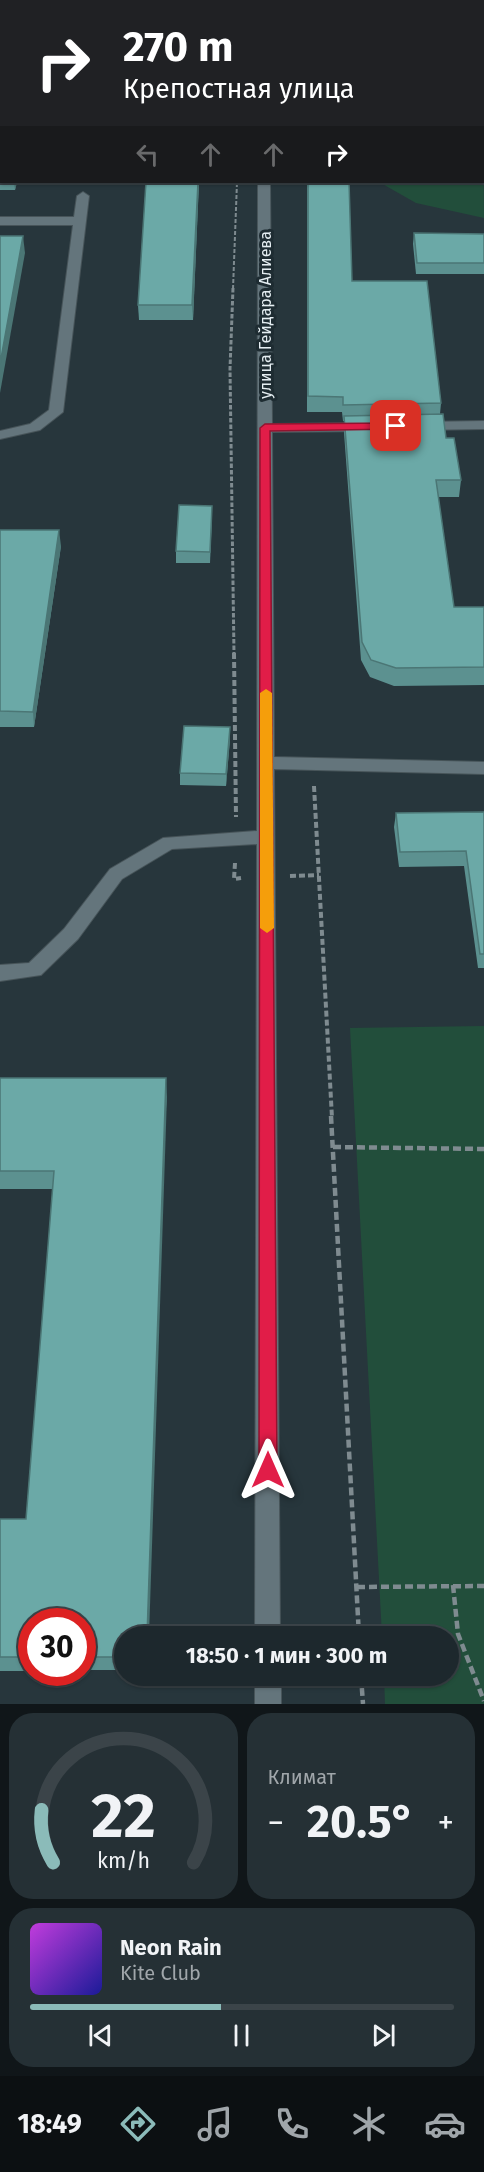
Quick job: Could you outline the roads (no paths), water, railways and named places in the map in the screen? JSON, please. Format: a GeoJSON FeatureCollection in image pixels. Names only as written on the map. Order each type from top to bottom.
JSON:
{"type":"FeatureCollection","features":[{"type":"Feature","properties":{"kind":"street","name":"улица Гейдара Алиева"},"geometry":{"type":"LineString","coordinates":[[264,183],[268,1626]]}},
{"type":"Feature","properties":{"kind":"street"},"geometry":{"type":"LineString","coordinates":[[0,435],[35,427],[56,412],[83,196]]}},
{"type":"Feature","properties":{"kind":"street"},"geometry":{"type":"LineString","coordinates":[[0,221],[80,221]]}},
{"type":"Feature","properties":{"kind":"street"},"geometry":{"type":"LineString","coordinates":[[265,428],[380,426]]}},
{"type":"Feature","properties":{"kind":"street"},"geometry":{"type":"LineString","coordinates":[[403,426],[484,426]]}},
{"type":"Feature","properties":{"kind":"street"},"geometry":{"type":"LineString","coordinates":[[266,763],[484,768]]}},
{"type":"Feature","properties":{"kind":"street"},"geometry":{"type":"LineString","coordinates":[[0,973],[34,970],[71,934],[116,874],[170,843],[266,837]]}},
{"type":"Feature","properties":{"kind":"street"},"geometry":{"type":"LineString","coordinates":[[268,1686],[268,1704]]}}]}
